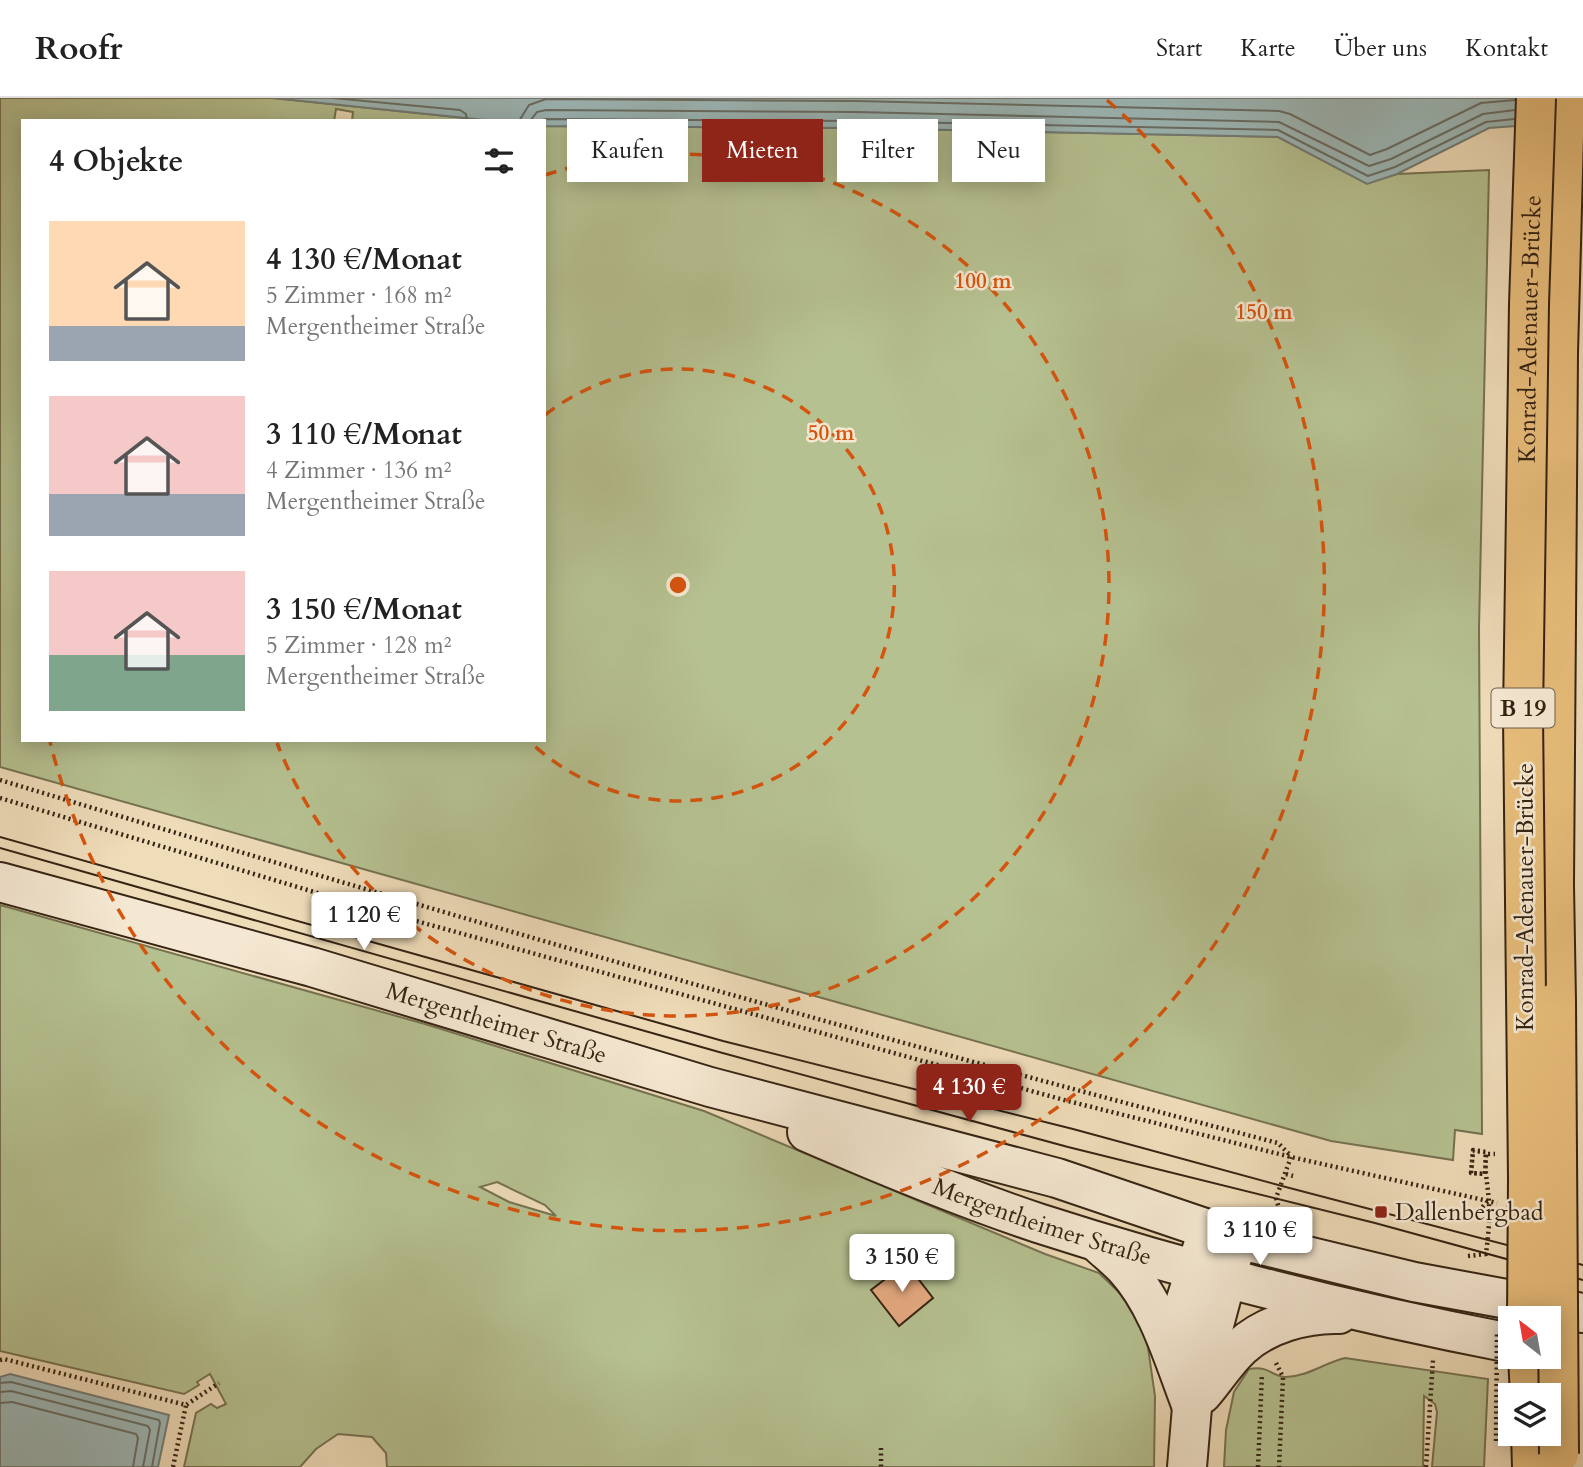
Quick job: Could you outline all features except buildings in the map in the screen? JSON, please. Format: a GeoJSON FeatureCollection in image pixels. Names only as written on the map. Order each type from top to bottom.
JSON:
{"type":"FeatureCollection","features":[{"type":"Feature","properties":{"kind":"main road","name":"Konrad-Adenauer-Brücke"},"geometry":{"type":"LineString","coordinates":[[1527,1306],[1523,715],[1529,304],[1536,98]]}},
{"type":"Feature","properties":{"kind":"main road","name":"Konrad-Adenauer-Brücke"},"geometry":{"type":"LineString","coordinates":[[1559,411],[1565,98]]}},
{"type":"Feature","properties":{"kind":"main road"},"geometry":{"type":"LineString","coordinates":[[1559,411],[1569,466],[1583,505]]}},
{"type":"Feature","properties":{"kind":"main road","name":"B 19"},"geometry":{"type":"LineString","coordinates":[[1543,1454],[1556,1002],[1553,885],[1559,411]]}},
{"type":"Feature","properties":{"kind":"main road","name":"Mergentheimer Straße"},"geometry":{"type":"LineString","coordinates":[[0,882],[312,967],[710,1087],[1057,1178],[1223,1234],[1414,1282],[1583,1313]]}},
{"type":"Feature","properties":{"kind":"main road"},"geometry":{"type":"LineString","coordinates":[[1556,1002],[1583,933]]}},
{"type":"Feature","properties":{"kind":"main road","name":"Mergentheimer Straße"},"geometry":{"type":"LineString","coordinates":[[710,1087],[776,1119],[896,1170],[1037,1222],[1210,1275],[1437,1329],[1498,1341]]}},
{"type":"Feature","properties":{"kind":"main road"},"geometry":{"type":"LineString","coordinates":[[1187,1467],[1192,1407],[1210,1275],[1223,1234]]}},
{"type":"Feature","properties":{"kind":"main road"},"geometry":{"type":"LineString","coordinates":[[1096,1240],[1127,1270],[1147,1300],[1163,1332],[1192,1407]]}},
{"type":"Feature","properties":{"kind":"main road"},"geometry":{"type":"LineString","coordinates":[[1192,1407],[1241,1346],[1275,1325],[1322,1314],[1385,1317]]}},
{"type":"Feature","properties":{"kind":"main road"},"geometry":{"type":"LineString","coordinates":[[1561,1352],[1583,1357]]}},
{"type":"Feature","properties":{"kind":"path"},"geometry":{"type":"LineString","coordinates":[[0,780],[354,887],[1055,1085],[1278,1143],[1291,1157]]}},
{"type":"Feature","properties":{"kind":"path"},"geometry":{"type":"LineString","coordinates":[[0,798],[364,906],[1064,1100],[1291,1157],[1489,1200]]}},
{"type":"Feature","properties":{"kind":"path"},"geometry":{"type":"LineString","coordinates":[[1468,1256],[1486,1254],[1489,1200],[1486,1187],[1484,1173],[1486,1152],[1473,1151],[1471,1173],[1485,1174],[1486,1152],[1473,1150],[1471,1173],[1478,1174],[1485,1174],[1486,1154]]}},
{"type":"Feature","properties":{"kind":"path"},"geometry":{"type":"LineString","coordinates":[[1278,1224],[1282,1214],[1276,1198],[1291,1157]]}},
{"type":"Feature","properties":{"kind":"path"},"geometry":{"type":"LineString","coordinates":[[1286,1174],[1293,1176]]}},
{"type":"Feature","properties":{"kind":"path"},"geometry":{"type":"LineString","coordinates":[[1475,1215],[1489,1200]]}},
{"type":"Feature","properties":{"kind":"path"},"geometry":{"type":"LineString","coordinates":[[1426,1467],[1437,1329]]}},
{"type":"Feature","properties":{"kind":"path"},"geometry":{"type":"LineString","coordinates":[[1275,1359],[1283,1377],[1279,1467]]}},
{"type":"Feature","properties":{"kind":"path"},"geometry":{"type":"LineString","coordinates":[[0,1360],[186,1405]]}},
{"type":"Feature","properties":{"kind":"path"},"geometry":{"type":"LineString","coordinates":[[1258,1467],[1263,1367]]}},
{"type":"Feature","properties":{"kind":"path"},"geometry":{"type":"LineString","coordinates":[[173,1467],[186,1405],[219,1383]]}},
{"type":"Feature","properties":{"kind":"path"},"geometry":{"type":"LineString","coordinates":[[881,1448],[881,1467]]}},
{"type":"Feature","properties":{"kind":"green space"},"geometry":{"type":"Polygon","coordinates":[[[0,98],[273,98],[475,119],[352,119],[353,112],[336,109],[334,119],[21,119],[21,742],[546,742],[546,126],[567,126],[567,182],[688,182],[688,127],[702,127],[702,182],[823,182],[823,128],[837,128],[837,182],[938,182],[938,130],[952,130],[952,182],[1045,182],[1045,132],[1278,137],[1367,183],[1397,174],[1489,170],[1479,628],[1482,1134],[1455,1130],[1453,1160],[1331,1141],[0,767],[0,98]]]}},
{"type":"Feature","properties":{"kind":"green space"},"geometry":{"type":"Polygon","coordinates":[[[0,905],[425,1024],[704,1111],[1045,1254],[1099,1273],[1131,1304],[1146,1334],[1155,1396],[1154,1467],[387,1467],[386,1453],[372,1437],[338,1434],[316,1449],[300,1467],[184,1467],[196,1413],[211,1404],[217,1408],[226,1404],[210,1374],[184,1394],[0,1351],[0,905]],[[497,1182],[480,1187],[509,1202],[556,1216],[545,1205],[497,1182]]]}},
{"type":"Feature","properties":{"kind":"green space"},"geometry":{"type":"Polygon","coordinates":[[[1345,1358],[1488,1379],[1484,1467],[1432,1467],[1437,1412],[1435,1404],[1424,1396],[1423,1467],[1224,1467],[1226,1430],[1234,1392],[1249,1369],[1262,1369],[1286,1377],[1309,1372],[1345,1358]]]}},
{"type":"Feature","properties":{"kind":"water"},"geometry":{"type":"Polygon","coordinates":[[[273,98],[1583,98],[1583,121],[1489,128],[1397,174],[1367,184],[1278,137],[1045,132],[1045,119],[952,119],[952,130],[938,130],[938,119],[837,119],[837,128],[823,128],[823,119],[702,119],[702,127],[688,127],[688,119],[567,119],[567,126],[546,126],[546,119],[475,119],[273,98]]]}},
{"type":"Feature","properties":{"kind":"water"},"geometry":{"type":"Polygon","coordinates":[[[10,1374],[169,1415],[158,1467],[0,1467],[0,1377],[10,1374]]]}},
{"type":"Feature","properties":{"kind":"tram line"},"geometry":{"type":"LineString","coordinates":[[0,837],[723,1041],[1073,1129],[1583,1265]]}},
{"type":"Feature","properties":{"kind":"tram line"},"geometry":{"type":"LineString","coordinates":[[0,848],[719,1052],[1068,1147],[1375,1223],[1583,1280]]}},
{"type":"Feature","properties":{"kind":"place","name":"Dallenbergbad"},"geometry":{"type":"Point","coordinates":[1381,1212]}}]}
